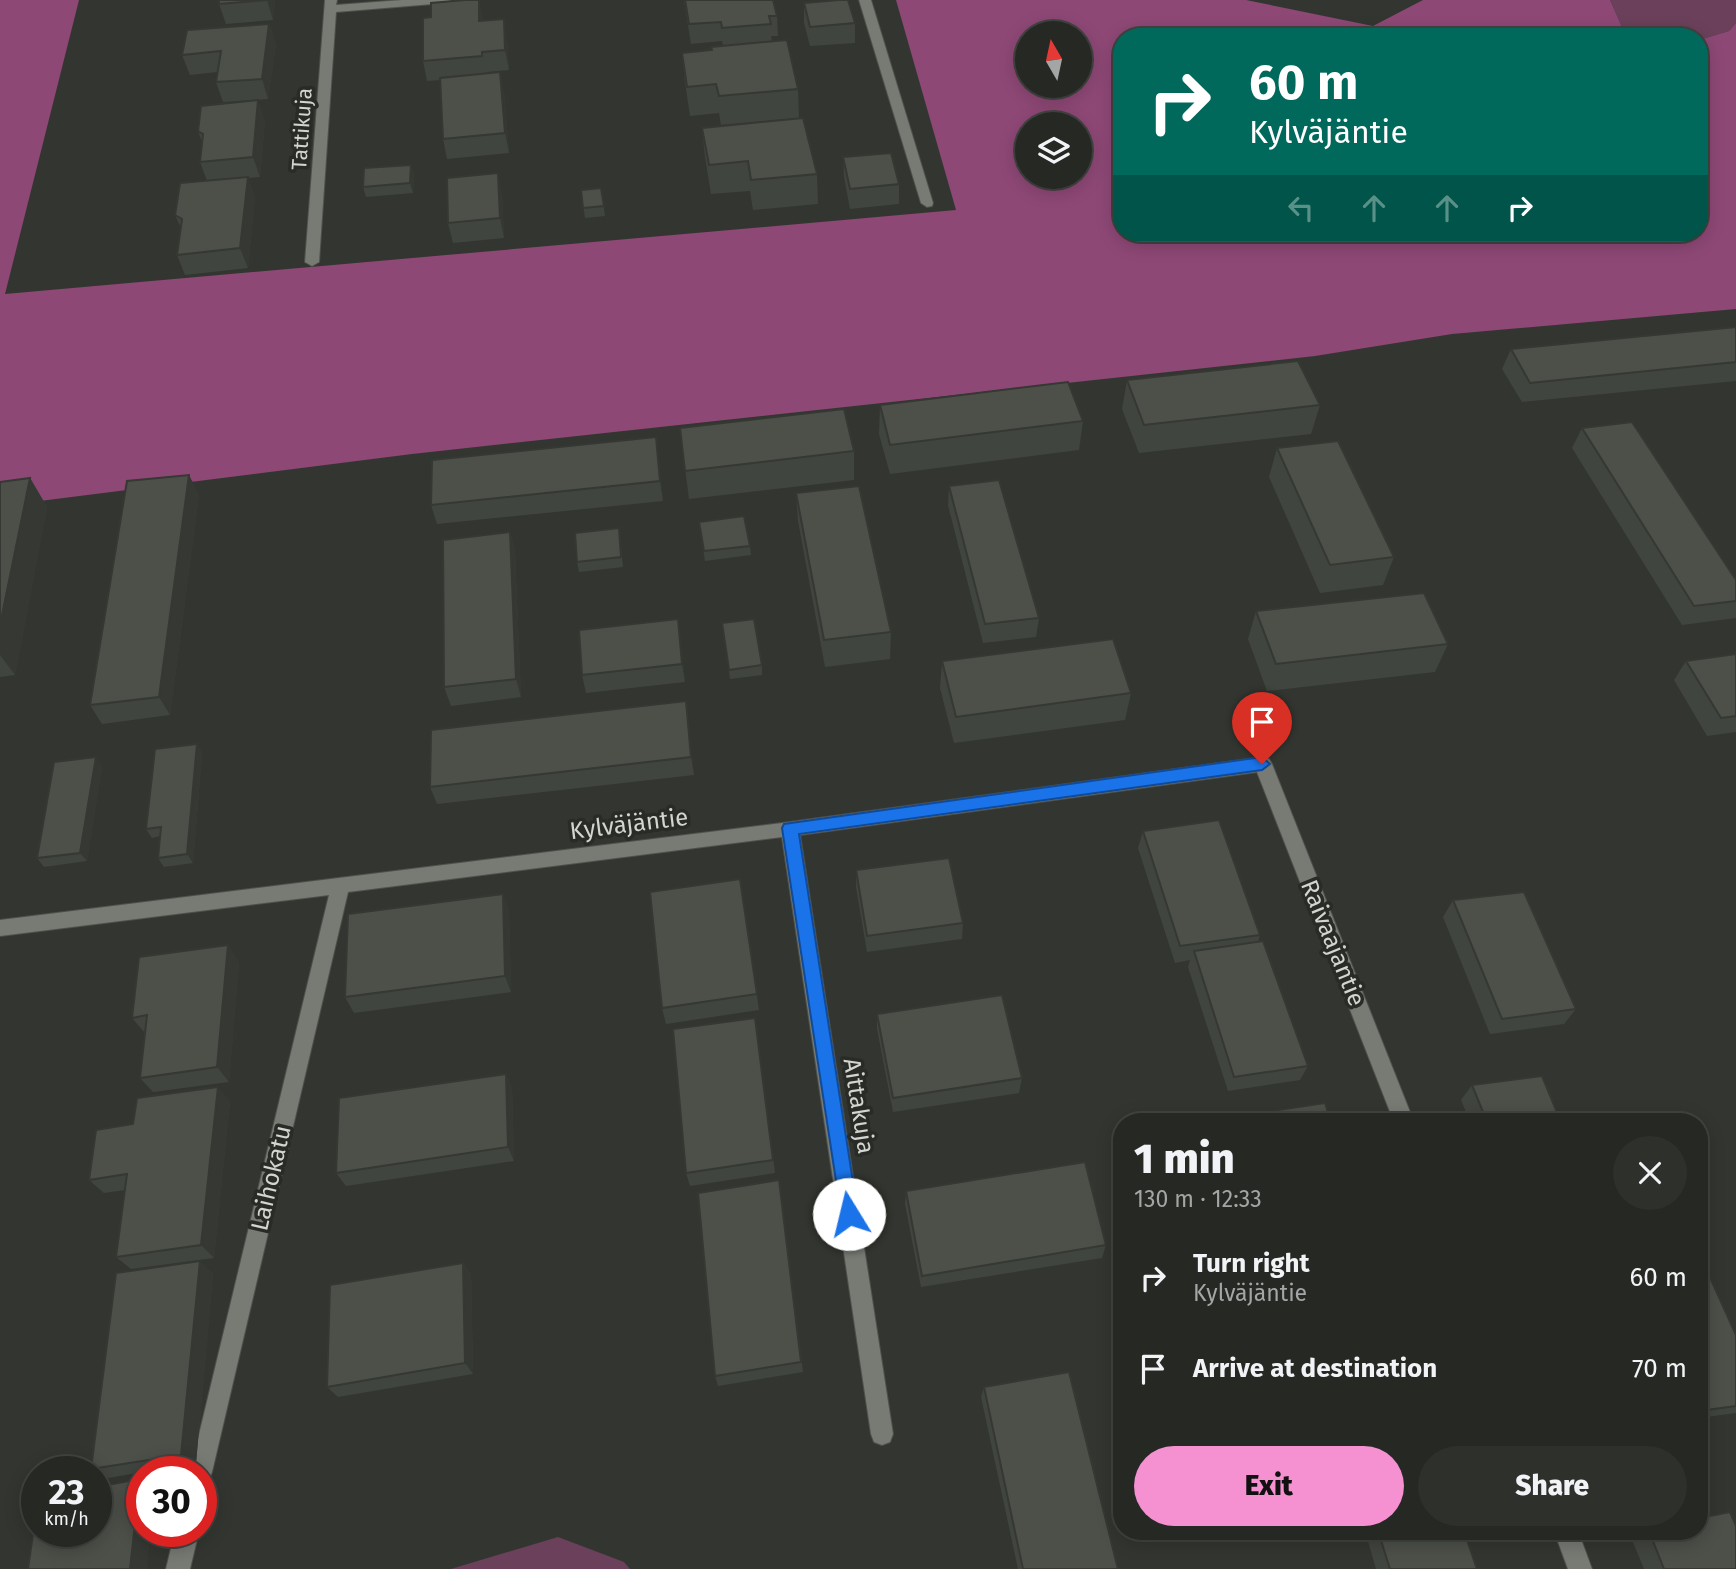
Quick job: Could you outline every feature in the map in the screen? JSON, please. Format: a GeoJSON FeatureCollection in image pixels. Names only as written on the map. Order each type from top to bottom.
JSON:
{"type":"FeatureCollection","features":[{"type":"Feature","properties":{"kind":"street"},"geometry":{"type":"LineString","coordinates":[[330,4],[445,0]]}},
{"type":"Feature","properties":{"kind":"street"},"geometry":{"type":"LineString","coordinates":[[865,0],[927,203]]}},
{"type":"Feature","properties":{"kind":"street","name":"Tattikuja"},"geometry":{"type":"LineString","coordinates":[[312,262],[330,4]]}},
{"type":"Feature","properties":{"kind":"street","name":"Kylväjäntie"},"geometry":{"type":"LineString","coordinates":[[0,928],[790,828],[1262,764]]}},
{"type":"Feature","properties":{"kind":"street","name":"Raivaajantie"},"geometry":{"type":"LineString","coordinates":[[1262,764],[1400,1113]]}},
{"type":"Feature","properties":{"kind":"street","name":"Aittakuja"},"geometry":{"type":"LineString","coordinates":[[790,828],[882,1434]]}},
{"type":"Feature","properties":{"kind":"street","name":"Laihokatu"},"geometry":{"type":"LineString","coordinates":[[205,1456],[341,884]]}},
{"type":"Feature","properties":{"kind":"street"},"geometry":{"type":"LineString","coordinates":[[1569,1540],[1580,1569]]}},
{"type":"Feature","properties":{"kind":"street"},"geometry":{"type":"LineString","coordinates":[[178,1569],[183,1547]]}},
{"type":"Feature","properties":{"kind":"shaded area"},"geometry":{"type":"Polygon","coordinates":[[[0,0],[79,0],[5,294],[956,210],[896,0],[1246,0],[1373,26],[1423,0],[1610,0],[1624,28],[1113,28],[1113,242],[1708,242],[1708,37],[1729,31],[1736,23],[1736,309],[1452,334],[1315,356],[412,454],[0,506],[0,0]]]}},
{"type":"Feature","properties":{"kind":"shaded area"},"geometry":{"type":"Polygon","coordinates":[[[1610,0],[1736,0],[1736,23],[1729,31],[1708,37],[1708,28],[1622,27],[1610,0]]]}},
{"type":"Feature","properties":{"kind":"shaded area"},"geometry":{"type":"Polygon","coordinates":[[[558,1537],[624,1562],[630,1569],[451,1569],[558,1537]]]}},
{"type":"Feature","properties":{"kind":"building"},"geometry":{"type":"Polygon","coordinates":[[[219,0],[267,0],[219,4],[219,0]]]}},
{"type":"Feature","properties":{"kind":"building"},"geometry":{"type":"Polygon","coordinates":[[[479,0],[479,21],[504,19],[505,50],[482,52],[482,56],[423,61],[423,18],[431,17],[431,3],[479,0]]]}},
{"type":"Feature","properties":{"kind":"building"},"geometry":{"type":"Polygon","coordinates":[[[685,0],[773,0],[777,16],[769,16],[771,24],[722,28],[721,22],[689,24],[685,0]]]}},
{"type":"Feature","properties":{"kind":"building"},"geometry":{"type":"Polygon","coordinates":[[[848,0],[855,23],[810,27],[804,3],[848,0]]]}},
{"type":"Feature","properties":{"kind":"building"},"geometry":{"type":"Polygon","coordinates":[[[269,24],[262,79],[216,82],[221,51],[182,55],[187,30],[269,24]]]}},
{"type":"Feature","properties":{"kind":"building"},"geometry":{"type":"Polygon","coordinates":[[[787,40],[798,89],[719,96],[716,84],[687,87],[682,53],[712,50],[711,47],[787,40]]]}},
{"type":"Feature","properties":{"kind":"building"},"geometry":{"type":"Polygon","coordinates":[[[500,72],[505,133],[443,139],[440,78],[500,72]]]}},
{"type":"Feature","properties":{"kind":"building"},"geometry":{"type":"Polygon","coordinates":[[[258,100],[253,157],[200,162],[203,134],[198,131],[201,106],[258,100]]]}},
{"type":"Feature","properties":{"kind":"building"},"geometry":{"type":"Polygon","coordinates":[[[803,118],[817,174],[751,180],[748,161],[709,165],[702,128],[803,118]]]}},
{"type":"Feature","properties":{"kind":"building"},"geometry":{"type":"Polygon","coordinates":[[[891,153],[899,184],[850,189],[843,157],[891,153]]]}},
{"type":"Feature","properties":{"kind":"building"},"geometry":{"type":"Polygon","coordinates":[[[411,165],[410,183],[363,187],[364,168],[411,165]]]}},
{"type":"Feature","properties":{"kind":"building"},"geometry":{"type":"Polygon","coordinates":[[[498,173],[500,218],[448,223],[447,178],[498,173]]]}},
{"type":"Feature","properties":{"kind":"building"},"geometry":{"type":"Polygon","coordinates":[[[248,177],[240,248],[177,255],[182,219],[175,215],[180,183],[248,177]]]}},
{"type":"Feature","properties":{"kind":"building"},"geometry":{"type":"Polygon","coordinates":[[[601,188],[604,206],[583,208],[581,190],[601,188]]]}},
{"type":"Feature","properties":{"kind":"building"},"geometry":{"type":"Polygon","coordinates":[[[1736,327],[1736,362],[1530,383],[1511,349],[1736,327]]]}},
{"type":"Feature","properties":{"kind":"building"},"geometry":{"type":"Polygon","coordinates":[[[1298,361],[1320,405],[1144,425],[1127,380],[1298,361]]]}},
{"type":"Feature","properties":{"kind":"building"},"geometry":{"type":"Polygon","coordinates":[[[1068,382],[1083,421],[890,445],[880,405],[1068,382]]]}},
{"type":"Feature","properties":{"kind":"building"},"geometry":{"type":"Polygon","coordinates":[[[844,409],[854,451],[685,471],[680,428],[844,409]]]}},
{"type":"Feature","properties":{"kind":"building"},"geometry":{"type":"Polygon","coordinates":[[[1632,422],[1736,580],[1736,601],[1694,606],[1582,428],[1632,422]]]}},
{"type":"Feature","properties":{"kind":"building"},"geometry":{"type":"Polygon","coordinates":[[[656,437],[660,481],[431,505],[432,460],[656,437]]]}},
{"type":"Feature","properties":{"kind":"building"},"geometry":{"type":"Polygon","coordinates":[[[1338,441],[1394,557],[1330,565],[1277,448],[1338,441]]]}},
{"type":"Feature","properties":{"kind":"building"},"geometry":{"type":"Polygon","coordinates":[[[189,475],[159,697],[90,705],[127,481],[189,475]]]}},
{"type":"Feature","properties":{"kind":"building"},"geometry":{"type":"Polygon","coordinates":[[[30,478],[0,625],[0,482],[30,478]]]}},
{"type":"Feature","properties":{"kind":"building"},"geometry":{"type":"Polygon","coordinates":[[[999,480],[1039,618],[985,624],[949,486],[999,480]]]}},
{"type":"Feature","properties":{"kind":"building"},"geometry":{"type":"Polygon","coordinates":[[[859,486],[891,632],[824,640],[796,493],[859,486]]]}},
{"type":"Feature","properties":{"kind":"building"},"geometry":{"type":"Polygon","coordinates":[[[744,516],[750,546],[704,551],[699,522],[744,516]]]}},
{"type":"Feature","properties":{"kind":"building"},"geometry":{"type":"Polygon","coordinates":[[[619,528],[621,557],[577,562],[575,533],[619,528]]]}},
{"type":"Feature","properties":{"kind":"building"},"geometry":{"type":"Polygon","coordinates":[[[510,532],[516,679],[444,687],[443,540],[510,532]]]}},
{"type":"Feature","properties":{"kind":"building"},"geometry":{"type":"Polygon","coordinates":[[[1424,593],[1448,644],[1276,664],[1256,611],[1424,593]]]}},
{"type":"Feature","properties":{"kind":"building"},"geometry":{"type":"Polygon","coordinates":[[[678,619],[682,664],[582,675],[579,630],[678,619]]]}},
{"type":"Feature","properties":{"kind":"building"},"geometry":{"type":"Polygon","coordinates":[[[754,619],[762,665],[729,670],[722,623],[754,619]]]}},
{"type":"Feature","properties":{"kind":"building"},"geometry":{"type":"Polygon","coordinates":[[[1113,639],[1131,693],[956,717],[942,661],[1113,639]]]}},
{"type":"Feature","properties":{"kind":"building"},"geometry":{"type":"Polygon","coordinates":[[[1736,654],[1736,716],[1721,718],[1686,661],[1736,654]]]}},
{"type":"Feature","properties":{"kind":"building"},"geometry":{"type":"Polygon","coordinates":[[[686,701],[691,757],[430,787],[431,730],[686,701]]]}},
{"type":"Feature","properties":{"kind":"building"},"geometry":{"type":"Polygon","coordinates":[[[197,744],[187,854],[158,858],[161,827],[146,829],[155,749],[197,744]]]}},
{"type":"Feature","properties":{"kind":"building"},"geometry":{"type":"Polygon","coordinates":[[[96,757],[80,853],[37,858],[54,762],[96,757]]]}},
{"type":"Feature","properties":{"kind":"building"},"geometry":{"type":"Polygon","coordinates":[[[1219,820],[1260,935],[1180,946],[1143,831],[1219,820]]]}},
{"type":"Feature","properties":{"kind":"building"},"geometry":{"type":"Polygon","coordinates":[[[949,858],[963,923],[867,936],[856,870],[949,858]]]}},
{"type":"Feature","properties":{"kind":"building"},"geometry":{"type":"Polygon","coordinates":[[[740,879],[757,994],[662,1008],[650,892],[740,879]]]}},
{"type":"Feature","properties":{"kind":"building"},"geometry":{"type":"Polygon","coordinates":[[[1524,892],[1576,1009],[1502,1019],[1453,900],[1524,892]]]}},
{"type":"Feature","properties":{"kind":"building"},"geometry":{"type":"Polygon","coordinates":[[[503,894],[505,976],[345,997],[348,914],[503,894]]]}},
{"type":"Feature","properties":{"kind":"building"},"geometry":{"type":"Polygon","coordinates":[[[1263,941],[1308,1066],[1234,1077],[1194,951],[1263,941]]]}},
{"type":"Feature","properties":{"kind":"building"},"geometry":{"type":"Polygon","coordinates":[[[228,945],[217,1067],[140,1078],[147,1015],[132,1018],[139,957],[228,945]]]}},
{"type":"Feature","properties":{"kind":"building"},"geometry":{"type":"Polygon","coordinates":[[[1002,995],[1022,1078],[893,1098],[877,1014],[1002,995]]]}},
{"type":"Feature","properties":{"kind":"building"},"geometry":{"type":"Polygon","coordinates":[[[755,1018],[773,1160],[686,1173],[673,1029],[755,1018]]]}},
{"type":"Feature","properties":{"kind":"building"},"geometry":{"type":"Polygon","coordinates":[[[506,1074],[508,1147],[336,1173],[339,1098],[506,1074]]]}},
{"type":"Feature","properties":{"kind":"building"},"geometry":{"type":"Polygon","coordinates":[[[1542,1076],[1557,1113],[1483,1113],[1472,1085],[1542,1076]]]}},
{"type":"Feature","properties":{"kind":"building"},"geometry":{"type":"Polygon","coordinates":[[[218,1087],[201,1245],[116,1257],[127,1174],[89,1180],[96,1130],[133,1124],[137,1098],[218,1087]]]}},
{"type":"Feature","properties":{"kind":"building"},"geometry":{"type":"Polygon","coordinates":[[[1325,1103],[1328,1113],[1259,1113],[1325,1103]]]}},
{"type":"Feature","properties":{"kind":"building"},"geometry":{"type":"Polygon","coordinates":[[[1085,1162],[1106,1245],[922,1276],[906,1191],[1085,1162]]]}},
{"type":"Feature","properties":{"kind":"building"},"geometry":{"type":"Polygon","coordinates":[[[779,1180],[801,1362],[715,1376],[698,1193],[779,1180]]]}},
{"type":"Feature","properties":{"kind":"building"},"geometry":{"type":"Polygon","coordinates":[[[200,1261],[181,1455],[126,1456],[126,1464],[112,1466],[112,1456],[93,1456],[116,1273],[200,1261]]]}},
{"type":"Feature","properties":{"kind":"building"},"geometry":{"type":"Polygon","coordinates":[[[463,1263],[465,1363],[327,1387],[330,1285],[463,1263]]]}},
{"type":"Feature","properties":{"kind":"building"},"geometry":{"type":"Polygon","coordinates":[[[1708,1273],[1736,1335],[1736,1406],[1708,1410],[1708,1273]]]}},
{"type":"Feature","properties":{"kind":"building"},"geometry":{"type":"Polygon","coordinates":[[[1069,1372],[1118,1569],[1023,1569],[984,1387],[1069,1372]]]}},
{"type":"Feature","properties":{"kind":"building"},"geometry":{"type":"Polygon","coordinates":[[[126,1482],[126,1547],[132,1547],[130,1569],[28,1569],[31,1547],[112,1547],[112,1484],[126,1482]]]}},
{"type":"Feature","properties":{"kind":"building"},"geometry":{"type":"Polygon","coordinates":[[[1730,1512],[1736,1526],[1736,1569],[1664,1569],[1653,1540],[1708,1540],[1708,1516],[1730,1512]]]}},
{"type":"Feature","properties":{"kind":"building"},"geometry":{"type":"Polygon","coordinates":[[[1381,1540],[1467,1540],[1477,1569],[1390,1569],[1381,1540]]]}},
{"type":"Feature","properties":{"kind":"route"},"geometry":{"type":"LineString","coordinates":[[849,1214],[790,828],[1262,764]]}}]}
